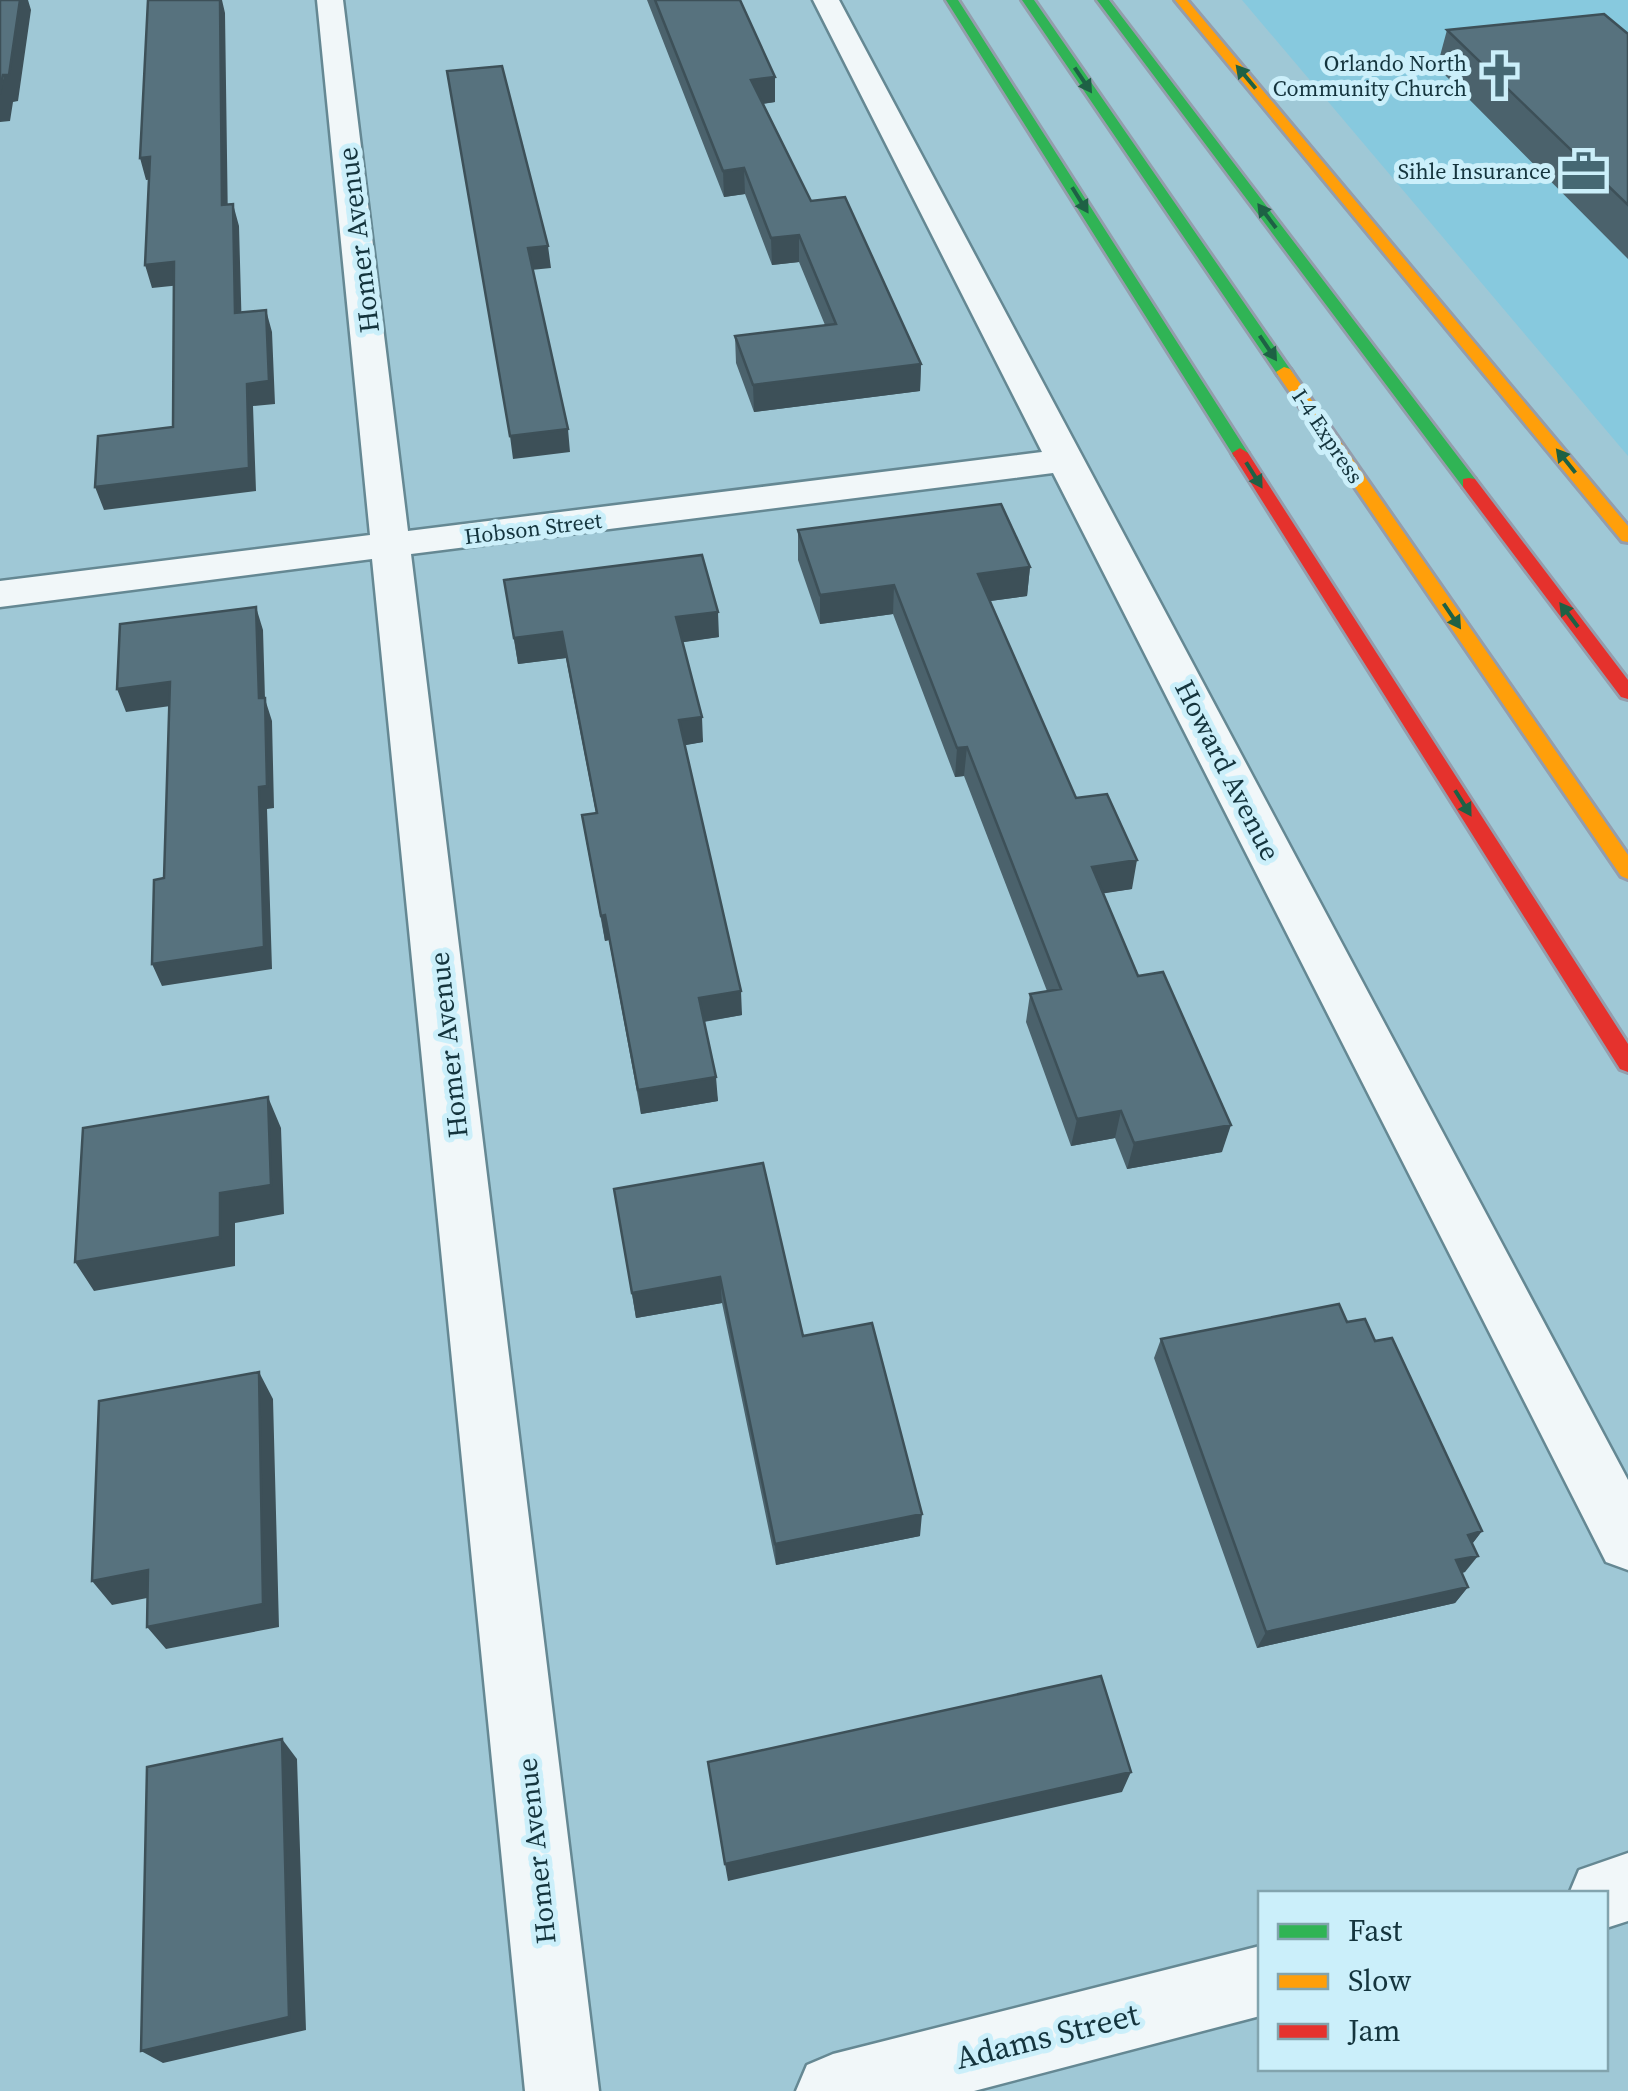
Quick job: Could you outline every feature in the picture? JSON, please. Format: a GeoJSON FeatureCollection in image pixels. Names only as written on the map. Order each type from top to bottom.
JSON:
{"type":"FeatureCollection","features":[{"type":"Feature","properties":{"kind":"highway"},"geometry":{"type":"LineString","coordinates":[[952,0],[1628,1064]]}},
{"type":"Feature","properties":{"kind":"highway","name":"I-4 Express"},"geometry":{"type":"LineString","coordinates":[[1028,0],[1628,871]]}},
{"type":"Feature","properties":{"kind":"highway"},"geometry":{"type":"LineString","coordinates":[[1103,0],[1628,693]]}},
{"type":"Feature","properties":{"kind":"highway"},"geometry":{"type":"LineString","coordinates":[[1180,0],[1628,537]]}},
{"type":"Feature","properties":{"kind":"street","name":"Homer Avenue"},"geometry":{"type":"LineString","coordinates":[[330,0],[394,546],[562,2091]]}},
{"type":"Feature","properties":{"kind":"street","name":"Howard Avenue"},"geometry":{"type":"LineString","coordinates":[[826,0],[1628,1541]]}},
{"type":"Feature","properties":{"kind":"street","name":"Hobson Street"},"geometry":{"type":"LineString","coordinates":[[0,594],[1066,460]]}},
{"type":"Feature","properties":{"kind":"street","name":"Adams Street"},"geometry":{"type":"LineString","coordinates":[[833,2091],[1258,1982]]}},
{"type":"Feature","properties":{"kind":"shaded area"},"geometry":{"type":"Polygon","coordinates":[[[1242,0],[1628,0],[1628,456],[1242,0]]]}},
{"type":"Feature","properties":{"kind":"building"},"geometry":{"type":"Polygon","coordinates":[[[0,0],[20,0],[9,75],[3,75],[0,94],[0,0]]]}},
{"type":"Feature","properties":{"kind":"building"},"geometry":{"type":"Polygon","coordinates":[[[148,0],[220,0],[222,205],[233,204],[235,313],[266,310],[269,381],[247,384],[249,468],[95,487],[98,436],[173,427],[174,262],[145,265],[150,157],[140,158],[148,0]]]}},
{"type":"Feature","properties":{"kind":"building"},"geometry":{"type":"Polygon","coordinates":[[[655,0],[740,0],[775,77],[751,80],[811,201],[845,197],[921,364],[753,385],[735,336],[836,324],[799,235],[771,238],[744,168],[723,171],[655,0]]]}},
{"type":"Feature","properties":{"kind":"building"},"geometry":{"type":"Polygon","coordinates":[[[1604,14],[1628,34],[1628,205],[1447,30],[1604,14]]]}},
{"type":"Feature","properties":{"kind":"building"},"geometry":{"type":"Polygon","coordinates":[[[502,66],[548,246],[528,248],[568,429],[510,436],[447,71],[502,66]]]}},
{"type":"Feature","properties":{"kind":"building"},"geometry":{"type":"Polygon","coordinates":[[[1001,504],[1030,567],[978,574],[1076,798],[1107,794],[1137,860],[1092,867],[1138,976],[1163,972],[1231,1125],[1134,1143],[1121,1111],[1077,1119],[1030,994],[1061,989],[967,747],[957,748],[894,585],[820,595],[798,530],[1001,504]]]}},
{"type":"Feature","properties":{"kind":"building"},"geometry":{"type":"Polygon","coordinates":[[[702,555],[718,612],[676,617],[702,717],[679,720],[741,991],[699,998],[716,1077],[638,1090],[582,815],[597,813],[562,632],[514,638],[504,580],[702,555]]]}},
{"type":"Feature","properties":{"kind":"building"},"geometry":{"type":"Polygon","coordinates":[[[256,607],[259,698],[265,698],[267,786],[259,787],[264,947],[152,964],[154,880],[164,878],[170,682],[117,689],[120,624],[256,607]]]}},
{"type":"Feature","properties":{"kind":"building"},"geometry":{"type":"Polygon","coordinates":[[[268,1097],[271,1185],[220,1193],[220,1237],[75,1262],[83,1128],[268,1097]]]}},
{"type":"Feature","properties":{"kind":"building"},"geometry":{"type":"Polygon","coordinates":[[[763,1163],[803,1336],[872,1323],[922,1514],[775,1544],[720,1277],[632,1293],[614,1189],[763,1163]]]}},
{"type":"Feature","properties":{"kind":"building"},"geometry":{"type":"Polygon","coordinates":[[[1339,1304],[1347,1322],[1365,1319],[1375,1341],[1392,1338],[1482,1531],[1468,1535],[1478,1556],[1456,1560],[1468,1587],[1266,1632],[1161,1339],[1339,1304]]]}},
{"type":"Feature","properties":{"kind":"building"},"geometry":{"type":"Polygon","coordinates":[[[259,1372],[263,1604],[147,1627],[148,1570],[92,1581],[99,1401],[259,1372]]]}},
{"type":"Feature","properties":{"kind":"building"},"geometry":{"type":"Polygon","coordinates":[[[1101,1676],[1131,1772],[725,1864],[708,1762],[1101,1676]]]}},
{"type":"Feature","properties":{"kind":"building"},"geometry":{"type":"Polygon","coordinates":[[[282,1739],[289,2017],[141,2051],[147,1767],[282,1739]]]}},
{"type":"Feature","properties":{"kind":"traffic: fast"},"geometry":{"type":"LineString","coordinates":[[952,0],[1240,453]]}},
{"type":"Feature","properties":{"kind":"traffic: fast"},"geometry":{"type":"LineString","coordinates":[[1028,0],[1284,372]]}},
{"type":"Feature","properties":{"kind":"traffic: fast"},"geometry":{"type":"LineString","coordinates":[[1103,0],[1469,483]]}},
{"type":"Feature","properties":{"kind":"traffic: slow"},"geometry":{"type":"LineString","coordinates":[[1181,0],[1628,537]]}},
{"type":"Feature","properties":{"kind":"traffic: slow"},"geometry":{"type":"LineString","coordinates":[[1284,372],[1628,871]]}},
{"type":"Feature","properties":{"kind":"traffic: jam"},"geometry":{"type":"LineString","coordinates":[[1240,453],[1628,1063]]}},
{"type":"Feature","properties":{"kind":"traffic: jam"},"geometry":{"type":"LineString","coordinates":[[1469,483],[1628,693]]}},
{"type":"Feature","properties":{"kind":"place","name":"Orlando North Community Church"},"geometry":{"type":"Point","coordinates":[1500,76]}},
{"type":"Feature","properties":{"kind":"place","name":"Sihle Insurance"},"geometry":{"type":"Point","coordinates":[1584,171]}}]}
